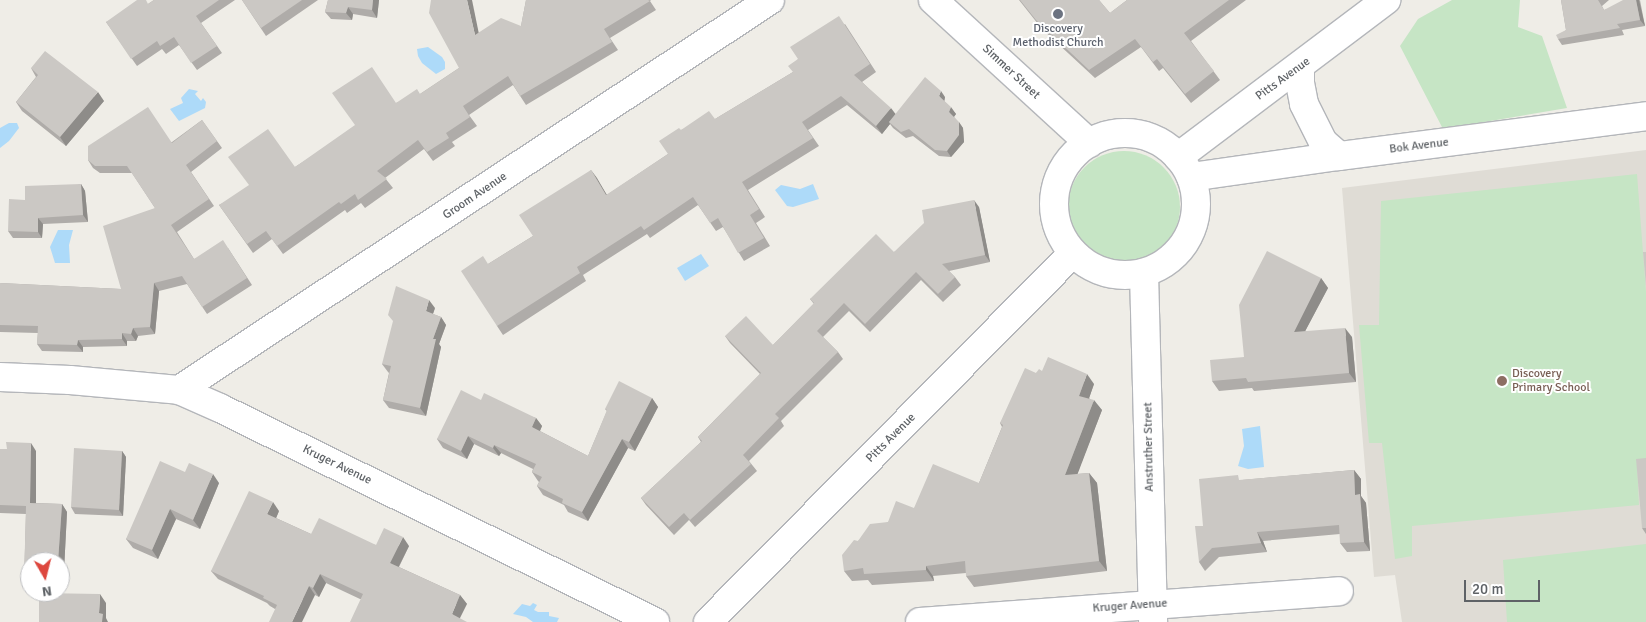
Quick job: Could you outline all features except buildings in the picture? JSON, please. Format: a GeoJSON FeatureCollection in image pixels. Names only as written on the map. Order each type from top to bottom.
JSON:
{"type":"FeatureCollection","features":[{"type":"Feature","properties":{"kind":"street","name":"Groom Avenue"},"geometry":{"type":"LineString","coordinates":[[180,390],[770,0]]}},
{"type":"Feature","properties":{"kind":"street","name":"Simmer Street"},"geometry":{"type":"LineString","coordinates":[[933,0],[1089,143]]}},
{"type":"Feature","properties":{"kind":"street","name":"Pitts Avenue"},"geometry":{"type":"LineString","coordinates":[[1185,167],[1300,67],[1386,0]]}},
{"type":"Feature","properties":{"kind":"street"},"geometry":{"type":"LineString","coordinates":[[1300,67],[1300,83],[1304,104],[1323,142],[1338,156]]}},
{"type":"Feature","properties":{"kind":"street","name":"Bok Avenue"},"geometry":{"type":"LineString","coordinates":[[1185,167],[1338,156],[1646,116]]}},
{"type":"Feature","properties":{"kind":"street"},"geometry":{"type":"LineString","coordinates":[[1126,133],[1146,136],[1164,144],[1185,167],[1197,201],[1194,225],[1183,246],[1166,263],[1144,273],[1119,275],[1110,273],[1094,268],[1073,253],[1061,236],[1054,216],[1054,194],[1060,174],[1072,157],[1089,143],[1107,136],[1126,133]]}},
{"type":"Feature","properties":{"kind":"street","name":"Pitts Avenue"},"geometry":{"type":"LineString","coordinates":[[708,622],[1073,253]]}},
{"type":"Feature","properties":{"kind":"street","name":"Anstruther Street"},"geometry":{"type":"LineString","coordinates":[[1144,273],[1153,613]]}},
{"type":"Feature","properties":{"kind":"street","name":"Kruger Avenue"},"geometry":{"type":"LineString","coordinates":[[0,377],[180,390],[229,412],[655,622]]}},
{"type":"Feature","properties":{"kind":"street","name":"Kruger Avenue"},"geometry":{"type":"LineString","coordinates":[[920,622],[1153,613],[1339,591]]}},
{"type":"Feature","properties":{"kind":"shaded area","name":"Discovery Primary School"},"geometry":{"type":"Polygon","coordinates":[[[1646,150],[1646,622],[1402,622],[1395,575],[1374,577],[1342,188],[1646,150]]]}},
{"type":"Feature","properties":{"kind":"green space"},"geometry":{"type":"Polygon","coordinates":[[[1452,0],[1520,0],[1518,27],[1542,36],[1567,108],[1443,129],[1400,46],[1418,19],[1452,0]]]}},
{"type":"Feature","properties":{"kind":"green space"},"geometry":{"type":"Polygon","coordinates":[[[1124,151],[1145,155],[1164,167],[1176,186],[1180,207],[1176,228],[1164,247],[1145,259],[1124,263],[1103,259],[1084,247],[1072,228],[1068,207],[1072,186],[1084,167],[1103,155],[1124,151]]]}},
{"type":"Feature","properties":{"kind":"green space","name":"Discovery Primary School"},"geometry":{"type":"Polygon","coordinates":[[[1637,174],[1646,292],[1646,460],[1637,461],[1639,505],[1412,526],[1412,556],[1395,559],[1382,443],[1369,443],[1359,325],[1379,325],[1381,201],[1637,174]]]}},
{"type":"Feature","properties":{"kind":"green space"},"geometry":{"type":"Polygon","coordinates":[[[1646,544],[1646,622],[1507,622],[1503,560],[1646,544]]]}},
{"type":"Feature","properties":{"kind":"water"},"geometry":{"type":"Polygon","coordinates":[[[428,47],[442,57],[445,62],[445,69],[436,74],[422,63],[418,56],[417,49],[428,47]]]}},
{"type":"Feature","properties":{"kind":"water"},"geometry":{"type":"Polygon","coordinates":[[[189,89],[198,91],[195,94],[201,101],[203,98],[206,102],[205,108],[179,121],[170,109],[183,103],[181,98],[189,89]]]}},
{"type":"Feature","properties":{"kind":"water"},"geometry":{"type":"Polygon","coordinates":[[[9,123],[17,123],[19,128],[9,141],[0,148],[0,128],[9,123]]]}},
{"type":"Feature","properties":{"kind":"water"},"geometry":{"type":"Polygon","coordinates":[[[813,184],[819,199],[793,207],[787,206],[775,190],[781,185],[800,189],[813,184]]]}},
{"type":"Feature","properties":{"kind":"water"},"geometry":{"type":"Polygon","coordinates":[[[58,230],[73,230],[69,245],[70,263],[55,263],[50,247],[58,230]]]}},
{"type":"Feature","properties":{"kind":"water"},"geometry":{"type":"Polygon","coordinates":[[[701,254],[709,266],[685,281],[677,268],[701,254]]]}},
{"type":"Feature","properties":{"kind":"water"},"geometry":{"type":"Polygon","coordinates":[[[1260,426],[1264,467],[1248,469],[1238,466],[1244,446],[1242,429],[1260,426]]]}},
{"type":"Feature","properties":{"kind":"water"},"geometry":{"type":"Polygon","coordinates":[[[533,603],[537,605],[534,610],[549,612],[549,616],[559,618],[557,622],[533,622],[526,617],[513,614],[522,604],[530,606],[533,603]]]}},
{"type":"Feature","properties":{"kind":"place","name":"Discovery Methodist Church"},"geometry":{"type":"Point","coordinates":[1058,14]}},
{"type":"Feature","properties":{"kind":"place","name":"Discovery Primary School"},"geometry":{"type":"Point","coordinates":[1502,381]}}]}
